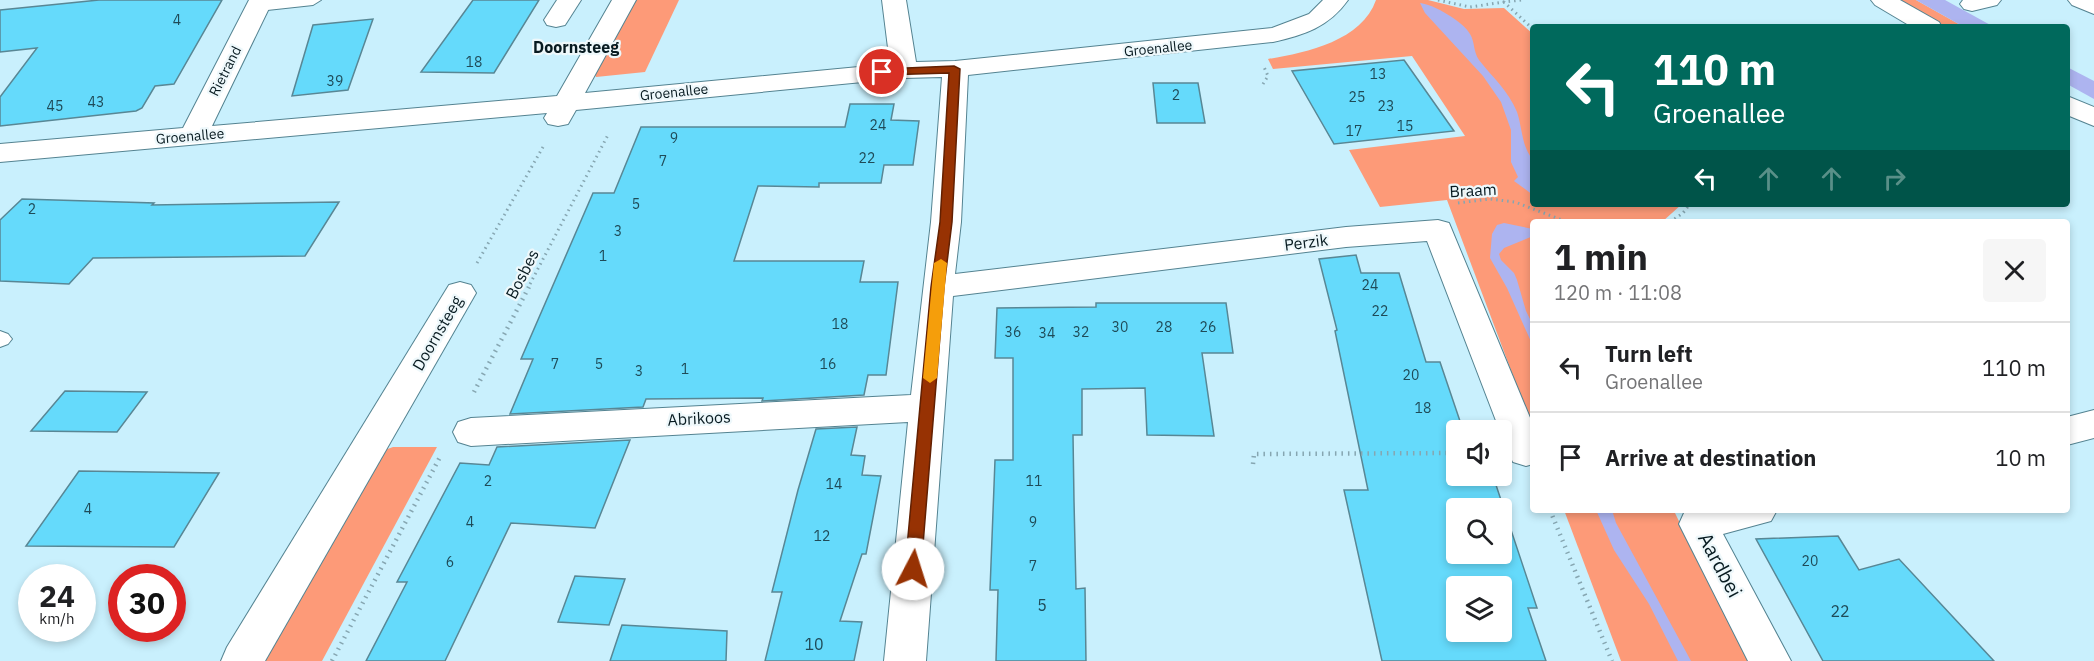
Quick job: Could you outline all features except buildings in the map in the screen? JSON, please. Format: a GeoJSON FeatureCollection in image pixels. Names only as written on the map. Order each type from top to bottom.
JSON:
{"type":"FeatureCollection","features":[{"type":"Feature","properties":{"kind":"street"},"geometry":{"type":"LineString","coordinates":[[556,20],[569,0]]}},
{"type":"Feature","properties":{"kind":"street"},"geometry":{"type":"LineString","coordinates":[[561,114],[624,0]]}},
{"type":"Feature","properties":{"kind":"street"},"geometry":{"type":"LineString","coordinates":[[894,0],[904,70]]}},
{"type":"Feature","properties":{"kind":"street","name":"Groenallee"},"geometry":{"type":"LineString","coordinates":[[4,156],[193,136],[561,114],[904,70],[954,69],[1273,35],[1299,28],[1318,19],[1336,0]]}},
{"type":"Feature","properties":{"kind":"street"},"geometry":{"type":"LineString","coordinates":[[1883,0],[1925,24]]}},
{"type":"Feature","properties":{"kind":"street"},"geometry":{"type":"LineString","coordinates":[[2080,0],[2094,7]]}},
{"type":"Feature","properties":{"kind":"street","name":"Rietrand"},"geometry":{"type":"LineString","coordinates":[[193,136],[259,3]]}},
{"type":"Feature","properties":{"kind":"street"},"geometry":{"type":"LineString","coordinates":[[905,661],[938,287],[946,222],[954,69]]}},
{"type":"Feature","properties":{"kind":"street"},"geometry":{"type":"LineString","coordinates":[[2070,106],[2094,118]]}},
{"type":"Feature","properties":{"kind":"street"},"geometry":{"type":"LineString","coordinates":[[1438,230],[1526,452]]}},
{"type":"Feature","properties":{"kind":"street","name":"Perzik"},"geometry":{"type":"LineString","coordinates":[[938,287],[1346,237],[1438,230]]}},
{"type":"Feature","properties":{"kind":"street","name":"Doornsteeg"},"geometry":{"type":"LineString","coordinates":[[242,661],[460,292]]}},
{"type":"Feature","properties":{"kind":"street","name":"Abrikoos"},"geometry":{"type":"LineString","coordinates":[[462,426],[927,408]]}},
{"type":"Feature","properties":{"kind":"street"},"geometry":{"type":"LineString","coordinates":[[2070,430],[2094,424]]}},
{"type":"Feature","properties":{"kind":"street","name":"Aardbei"},"geometry":{"type":"LineString","coordinates":[[1745,513],[1698,524],[1770,661]]}},
{"type":"Feature","properties":{"kind":"lane","name":"Rietrand"},"geometry":{"type":"LineString","coordinates":[[259,3],[313,0]]}},
{"type":"Feature","properties":{"kind":"path"},"geometry":{"type":"LineString","coordinates":[[1438,0],[1470,7],[1521,0]]}},
{"type":"Feature","properties":{"kind":"path"},"geometry":{"type":"LineString","coordinates":[[1503,1],[1530,26]]}},
{"type":"Feature","properties":{"kind":"path","name":"Doornsteeg"},"geometry":{"type":"LineString","coordinates":[[460,292],[561,114]]}},
{"type":"Feature","properties":{"kind":"path","name":"Bosbes"},"geometry":{"type":"LineString","coordinates":[[462,426],[611,130]]}},
{"type":"Feature","properties":{"kind":"path","name":"Braam"},"geometry":{"type":"LineString","coordinates":[[1438,230],[1439,205],[1490,199],[1515,202],[1559,219]]}},
{"type":"Feature","properties":{"kind":"path"},"geometry":{"type":"LineString","coordinates":[[1674,219],[1688,207]]}},
{"type":"Feature","properties":{"kind":"path"},"geometry":{"type":"LineString","coordinates":[[332,661],[462,426]]}},
{"type":"Feature","properties":{"kind":"path"},"geometry":{"type":"LineString","coordinates":[[1253,464],[1254,454],[1446,453]]}},
{"type":"Feature","properties":{"kind":"path"},"geometry":{"type":"LineString","coordinates":[[1551,513],[1612,661]]}},
{"type":"Feature","properties":{"kind":"shaded area"},"geometry":{"type":"Polygon","coordinates":[[[636,0],[679,0],[645,72],[596,77],[595,75],[636,0]]]}},
{"type":"Feature","properties":{"kind":"shaded area"},"geometry":{"type":"Polygon","coordinates":[[[1376,0],[1428,0],[1464,9],[1504,8],[1530,31],[1530,207],[1679,207],[1665,219],[1530,219],[1530,421],[1447,200],[1380,207],[1349,150],[1465,136],[1412,56],[1273,69],[1268,59],[1315,49],[1331,43],[1358,26],[1369,14],[1376,0]]]}},
{"type":"Feature","properties":{"kind":"shaded area"},"geometry":{"type":"Polygon","coordinates":[[[1897,0],[1916,0],[1959,24],[1939,24],[1897,0]]]}},
{"type":"Feature","properties":{"kind":"shaded area"},"geometry":{"type":"Polygon","coordinates":[[[393,447],[437,447],[322,661],[259,661],[382,451],[393,447]]]}},
{"type":"Feature","properties":{"kind":"shaded area"},"geometry":{"type":"Polygon","coordinates":[[[1565,513],[1675,513],[1748,661],[1621,661],[1565,513]]]}},
{"type":"Feature","properties":{"kind":"water"},"geometry":{"type":"Polygon","coordinates":[[[1916,0],[1945,0],[1989,24],[1959,24],[1916,0]]]}},
{"type":"Feature","properties":{"kind":"water"},"geometry":{"type":"Polygon","coordinates":[[[1420,3],[1448,14],[1467,29],[1479,60],[1509,97],[1517,112],[1530,156],[1530,193],[1514,181],[1518,177],[1511,162],[1511,130],[1501,102],[1483,76],[1425,13],[1420,3]]]}},
{"type":"Feature","properties":{"kind":"water"},"geometry":{"type":"Polygon","coordinates":[[[2070,69],[2094,81],[2094,99],[2070,86],[2070,69]]]}},
{"type":"Feature","properties":{"kind":"water"},"geometry":{"type":"Polygon","coordinates":[[[1504,223],[1530,228],[1530,237],[1504,248],[1499,254],[1517,280],[1530,319],[1530,339],[1507,288],[1490,258],[1492,234],[1497,225],[1504,223]]]}},
{"type":"Feature","properties":{"kind":"water"},"geometry":{"type":"Polygon","coordinates":[[[1597,513],[1613,513],[1616,523],[1691,661],[1678,661],[1649,604],[1614,550],[1597,513]]]}},
{"type":"Feature","properties":{"kind":"slow traffic"},"geometry":{"type":"LineString","coordinates":[[930,378],[941,263]]}},
{"type":"Feature","properties":{"kind":"district","name":"Doornsteeg"},"geometry":{"type":"Point","coordinates":[576,47]}},
{"type":"Feature","properties":{"kind":"route"},"geometry":{"type":"LineString","coordinates":[[882,72],[954,69],[946,222],[938,287],[913,569]]}}]}
